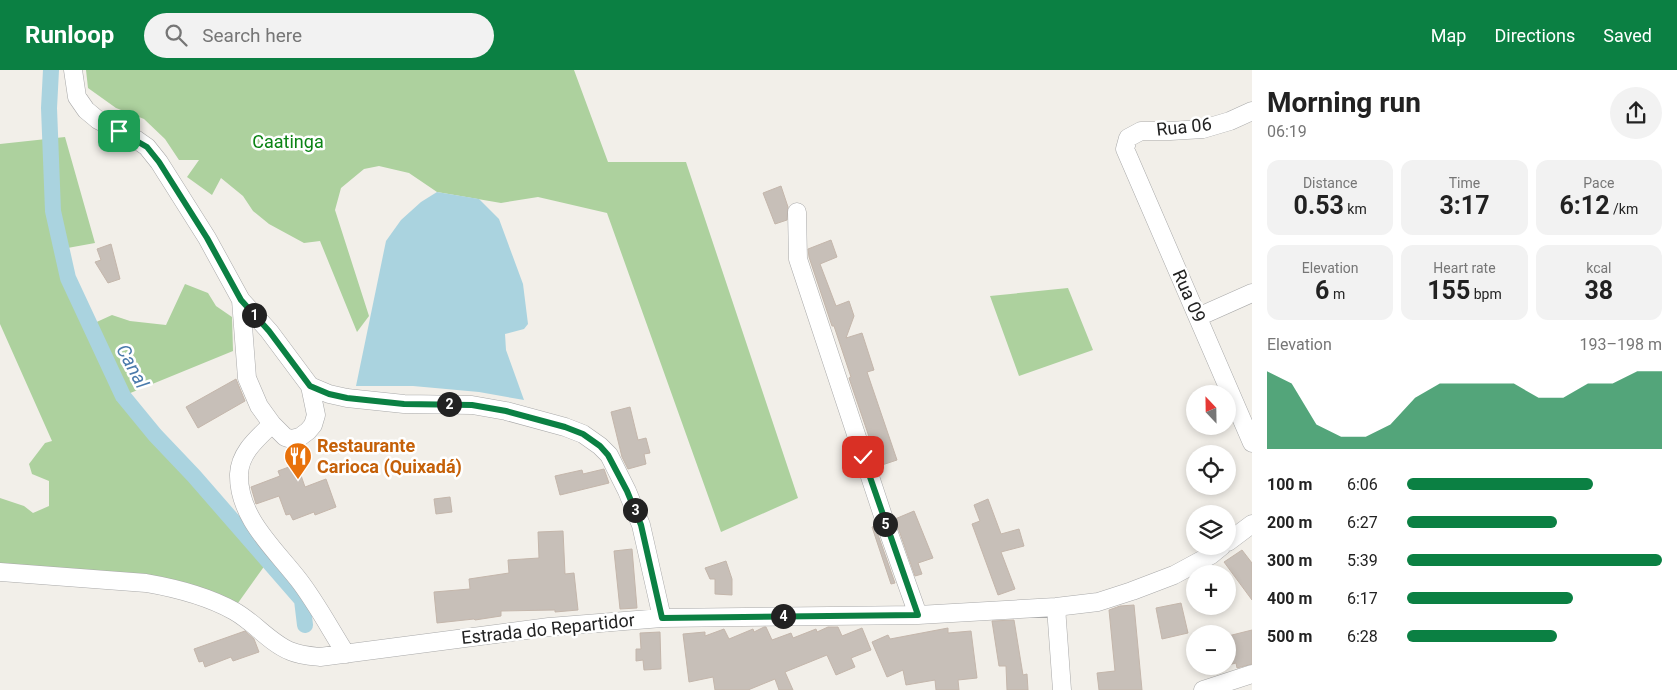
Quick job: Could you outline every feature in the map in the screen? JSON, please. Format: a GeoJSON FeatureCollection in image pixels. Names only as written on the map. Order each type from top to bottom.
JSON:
{"type":"FeatureCollection","features":[{"type":"Feature","properties":{"kind":"street"},"geometry":{"type":"LineString","coordinates":[[73,70],[78,97],[86,110],[98,120],[142,143],[159,162],[207,238],[241,300],[269,331],[310,386],[316,415],[313,425],[308,432],[300,437],[292,439],[285,437],[272,424],[259,406],[247,378],[241,300]]}},
{"type":"Feature","properties":{"kind":"street","name":"Rua 06"},"geometry":{"type":"LineString","coordinates":[[1125,149],[1128,138],[1141,131],[1203,129],[1230,121],[1252,111]]}},
{"type":"Feature","properties":{"kind":"street","name":"Rua 09"},"geometry":{"type":"LineString","coordinates":[[1125,149],[1252,443]]}},
{"type":"Feature","properties":{"kind":"street"},"geometry":{"type":"LineString","coordinates":[[797,212],[798,259],[886,525],[918,615]]}},
{"type":"Feature","properties":{"kind":"street"},"geometry":{"type":"LineString","coordinates":[[1198,316],[1252,293]]}},
{"type":"Feature","properties":{"kind":"street"},"geometry":{"type":"LineString","coordinates":[[310,386],[329,394],[347,398],[404,404],[472,405],[514,413],[583,434],[600,446],[608,455],[627,491],[641,525],[662,618]]}},
{"type":"Feature","properties":{"kind":"street"},"geometry":{"type":"LineString","coordinates":[[272,424],[249,447],[244,456],[239,473],[242,496],[252,519],[269,544],[298,579],[346,654]]}},
{"type":"Feature","properties":{"kind":"street"},"geometry":{"type":"LineString","coordinates":[[1236,536],[1252,524]]}},
{"type":"Feature","properties":{"kind":"street","name":"Estrada do Repartidor"},"geometry":{"type":"LineString","coordinates":[[0,572],[146,583],[161,586],[210,600],[233,610],[290,651],[302,655],[320,657],[549,627],[662,618],[918,615],[1056,607],[1098,602],[1132,592],[1174,574],[1210,555]]}},
{"type":"Feature","properties":{"kind":"street"},"geometry":{"type":"LineString","coordinates":[[1056,607],[1062,690]]}},
{"type":"Feature","properties":{"kind":"street"},"geometry":{"type":"LineString","coordinates":[[1203,690],[1252,674]]}},
{"type":"Feature","properties":{"kind":"green space","name":"Caatinga"},"geometry":{"type":"Polygon","coordinates":[[[86,70],[574,70],[608,162],[686,162],[798,498],[721,532],[607,213],[538,197],[501,203],[437,192],[409,173],[379,166],[364,169],[341,188],[335,210],[369,316],[357,332],[320,241],[304,243],[269,224],[253,211],[243,196],[221,178],[212,195],[187,177],[199,160],[179,160],[165,139],[144,119],[116,108],[88,88],[86,70]]]}},
{"type":"Feature","properties":{"kind":"green space"},"geometry":{"type":"Polygon","coordinates":[[[65,137],[95,243],[62,249],[68,278],[90,325],[112,315],[130,321],[166,325],[185,284],[208,293],[216,306],[232,317],[233,351],[123,396],[268,561],[233,610],[210,600],[0,572],[0,498],[24,506],[33,513],[49,506],[49,481],[32,474],[29,464],[45,443],[52,441],[0,324],[0,144],[65,137]]]}},
{"type":"Feature","properties":{"kind":"green space"},"geometry":{"type":"Polygon","coordinates":[[[1068,288],[1093,350],[1019,376],[990,296],[1068,288]]]}},
{"type":"Feature","properties":{"kind":"water"},"geometry":{"type":"Polygon","coordinates":[[[437,192],[479,199],[499,219],[523,284],[528,324],[524,329],[505,334],[506,350],[524,400],[479,392],[413,386],[356,386],[386,241],[401,220],[421,202],[437,192]]]}},
{"type":"Feature","properties":{"kind":"building"},"geometry":{"type":"Polygon","coordinates":[[[781,186],[788,207],[787,220],[775,224],[763,193],[781,186]]]}},
{"type":"Feature","properties":{"kind":"building"},"geometry":{"type":"Polygon","coordinates":[[[831,240],[837,257],[820,264],[836,306],[849,301],[854,316],[846,338],[862,333],[874,370],[867,372],[897,460],[879,466],[849,378],[851,377],[834,326],[832,326],[809,257],[808,249],[831,240]]]}},
{"type":"Feature","properties":{"kind":"building"},"geometry":{"type":"Polygon","coordinates":[[[111,244],[120,279],[108,283],[95,262],[101,260],[97,249],[111,244]]]}},
{"type":"Feature","properties":{"kind":"building"},"geometry":{"type":"Polygon","coordinates":[[[236,379],[245,401],[198,428],[186,407],[236,379]]]}},
{"type":"Feature","properties":{"kind":"building"},"geometry":{"type":"Polygon","coordinates":[[[630,407],[638,440],[646,438],[650,453],[644,454],[646,464],[628,469],[622,457],[611,412],[630,407]]]}},
{"type":"Feature","properties":{"kind":"building"},"geometry":{"type":"Polygon","coordinates":[[[297,464],[305,487],[326,479],[336,507],[315,515],[314,512],[293,520],[290,514],[286,515],[279,496],[256,504],[251,487],[280,476],[278,471],[297,464]]]}},
{"type":"Feature","properties":{"kind":"building"},"geometry":{"type":"Polygon","coordinates":[[[604,469],[609,483],[560,495],[555,476],[582,470],[583,474],[604,469]]]}},
{"type":"Feature","properties":{"kind":"building"},"geometry":{"type":"Polygon","coordinates":[[[450,497],[452,512],[436,514],[434,499],[450,497]]]}},
{"type":"Feature","properties":{"kind":"building"},"geometry":{"type":"Polygon","coordinates":[[[988,499],[1001,534],[1019,529],[1024,546],[1001,552],[1015,589],[998,595],[972,524],[980,521],[974,505],[988,499]]]}},
{"type":"Feature","properties":{"kind":"building"},"geometry":{"type":"Polygon","coordinates":[[[914,511],[933,558],[918,563],[922,574],[915,576],[895,519],[914,511]]]}},
{"type":"Feature","properties":{"kind":"building"},"geometry":{"type":"Polygon","coordinates":[[[875,526],[895,583],[891,584],[872,527],[875,526]]]}},
{"type":"Feature","properties":{"kind":"building"},"geometry":{"type":"Polygon","coordinates":[[[563,531],[565,574],[574,573],[578,610],[555,612],[555,610],[501,611],[501,616],[437,623],[434,592],[470,589],[469,579],[509,573],[508,560],[539,558],[538,532],[563,531]]]}},
{"type":"Feature","properties":{"kind":"building"},"geometry":{"type":"Polygon","coordinates":[[[632,549],[637,608],[620,609],[614,551],[632,549]]]}},
{"type":"Feature","properties":{"kind":"building"},"geometry":{"type":"Polygon","coordinates":[[[1242,550],[1252,563],[1252,600],[1236,578],[1236,565],[1226,565],[1224,562],[1242,550]]]}},
{"type":"Feature","properties":{"kind":"building"},"geometry":{"type":"Polygon","coordinates":[[[726,561],[732,579],[732,595],[715,594],[715,579],[710,579],[705,568],[726,561]]]}},
{"type":"Feature","properties":{"kind":"building"},"geometry":{"type":"Polygon","coordinates":[[[1181,603],[1186,625],[1186,633],[1162,639],[1156,608],[1181,603]]]}},
{"type":"Feature","properties":{"kind":"building"},"geometry":{"type":"Polygon","coordinates":[[[1134,605],[1142,690],[1099,690],[1097,673],[1115,671],[1109,610],[1120,606],[1134,605]]]}},
{"type":"Feature","properties":{"kind":"building"},"geometry":{"type":"Polygon","coordinates":[[[1014,620],[1023,675],[1027,674],[1028,690],[1007,690],[1006,666],[999,666],[992,621],[1014,620]]]}},
{"type":"Feature","properties":{"kind":"building"},"geometry":{"type":"Polygon","coordinates":[[[766,627],[772,640],[791,633],[793,638],[816,629],[817,632],[828,627],[838,627],[842,636],[862,628],[871,650],[851,658],[855,667],[836,675],[827,655],[785,672],[793,690],[779,690],[775,679],[748,690],[715,690],[713,677],[689,682],[683,634],[705,632],[705,636],[724,629],[729,639],[753,629],[754,632],[766,627]]]}},
{"type":"Feature","properties":{"kind":"building"},"geometry":{"type":"Polygon","coordinates":[[[948,628],[948,633],[971,631],[977,678],[958,680],[959,690],[936,690],[935,680],[906,685],[903,670],[887,677],[872,642],[888,635],[890,639],[948,628]]]}},
{"type":"Feature","properties":{"kind":"building"},"geometry":{"type":"Polygon","coordinates":[[[1252,630],[1252,664],[1237,668],[1236,663],[1236,634],[1252,630]]]}},
{"type":"Feature","properties":{"kind":"building"},"geometry":{"type":"Polygon","coordinates":[[[245,631],[254,639],[259,652],[233,661],[231,657],[205,667],[203,661],[199,662],[194,649],[245,631]]]}},
{"type":"Feature","properties":{"kind":"building"},"geometry":{"type":"Polygon","coordinates":[[[660,632],[661,669],[644,670],[643,660],[636,661],[636,649],[641,649],[640,633],[660,632]]]}},
{"type":"Feature","properties":{"kind":"waterway","name":"Canal"},"geometry":{"type":"LineString","coordinates":[[51,70],[49,108],[53,211],[68,278],[123,396],[155,435],[194,476],[302,600],[305,625]]}},
{"type":"Feature","properties":{"kind":"place","name":"Restaurante Carioca (Quixadá)"},"geometry":{"type":"Point","coordinates":[298,480]}},
{"type":"Feature","properties":{"kind":"route"},"geometry":{"type":"LineString","coordinates":[[119,131],[147,147],[159,162],[207,238],[241,300],[269,331],[310,386],[329,394],[347,398],[404,404],[441,403],[472,405],[506,411],[565,427],[583,434],[600,446],[608,455],[627,491],[641,525],[662,618],[918,615],[863,457]]}}]}
